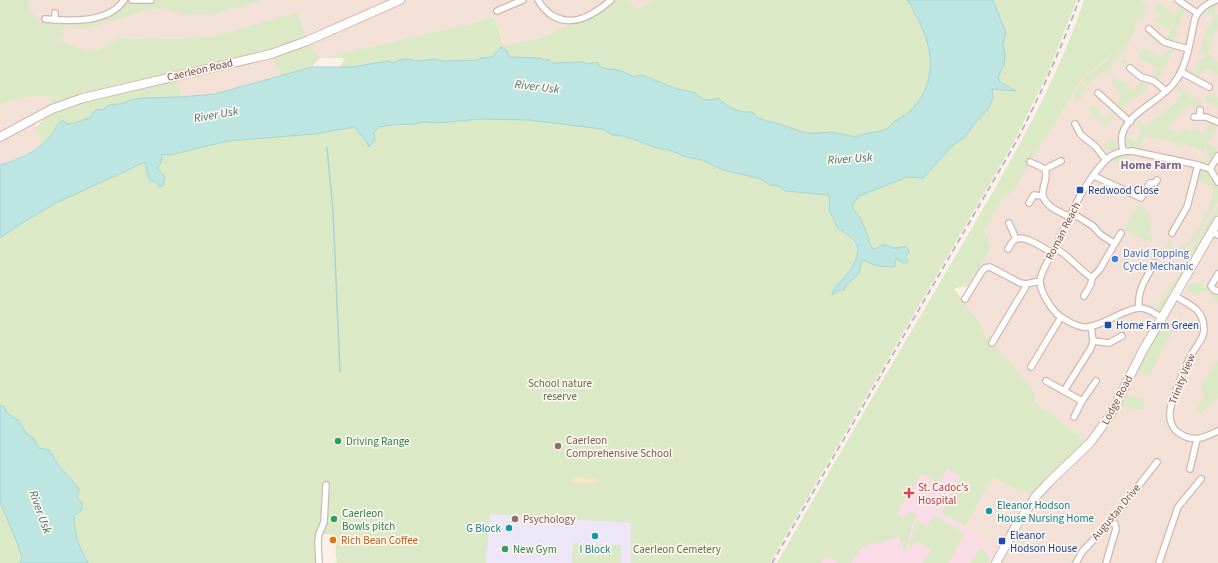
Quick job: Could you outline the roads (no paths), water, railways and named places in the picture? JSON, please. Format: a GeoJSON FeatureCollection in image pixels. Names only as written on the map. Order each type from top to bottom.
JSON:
{"type":"FeatureCollection","features":[{"type":"Feature","properties":{"kind":"main road","name":"Caerleon Road"},"geometry":{"type":"LineString","coordinates":[[0,138],[66,103],[198,70],[271,54],[307,41],[400,0]]}},
{"type":"Feature","properties":{"kind":"main road","name":"Lodge Road"},"geometry":{"type":"LineString","coordinates":[[996,563],[1016,526],[1036,496],[1090,443],[1111,414],[1142,352],[1175,296],[1215,234],[1218,221]]}},
{"type":"Feature","properties":{"kind":"street"},"geometry":{"type":"LineString","coordinates":[[45,19],[70,20],[92,18],[104,15],[118,8],[124,0]]}},
{"type":"Feature","properties":{"kind":"street"},"geometry":{"type":"LineString","coordinates":[[132,0],[151,0]]}},
{"type":"Feature","properties":{"kind":"street"},"geometry":{"type":"LineString","coordinates":[[497,11],[523,0]]}},
{"type":"Feature","properties":{"kind":"street"},"geometry":{"type":"LineString","coordinates":[[538,0],[550,14],[557,18],[570,21],[582,19],[598,11],[611,0]]}},
{"type":"Feature","properties":{"kind":"street"},"geometry":{"type":"LineString","coordinates":[[1178,0],[1198,13]]}},
{"type":"Feature","properties":{"kind":"street"},"geometry":{"type":"LineString","coordinates":[[1216,0],[1209,3],[1198,13],[1195,18],[1185,63],[1174,83],[1166,92],[1130,122],[1125,128],[1122,136],[1123,151],[1132,151],[1198,165],[1210,169],[1218,182]]}},
{"type":"Feature","properties":{"kind":"street"},"geometry":{"type":"LineString","coordinates":[[55,13],[55,20]]}},
{"type":"Feature","properties":{"kind":"street"},"geometry":{"type":"LineString","coordinates":[[1149,29],[1164,42],[1188,49]]}},
{"type":"Feature","properties":{"kind":"street"},"geometry":{"type":"LineString","coordinates":[[1130,68],[1141,77],[1154,81],[1166,92]]}},
{"type":"Feature","properties":{"kind":"street"},"geometry":{"type":"LineString","coordinates":[[1181,72],[1209,87]]}},
{"type":"Feature","properties":{"kind":"street"},"geometry":{"type":"LineString","coordinates":[[1098,93],[1130,122]]}},
{"type":"Feature","properties":{"kind":"street"},"geometry":{"type":"LineString","coordinates":[[1200,110],[1197,117],[1206,117],[1218,122]]}},
{"type":"Feature","properties":{"kind":"street"},"geometry":{"type":"LineString","coordinates":[[1075,124],[1082,135],[1096,147],[1106,160]]}},
{"type":"Feature","properties":{"kind":"street","name":"Roman Reach"},"geometry":{"type":"LineString","coordinates":[[1040,282],[1046,265],[1081,196],[1106,160],[1116,153],[1123,151]]}},
{"type":"Feature","properties":{"kind":"street"},"geometry":{"type":"LineString","coordinates":[[1210,169],[1218,156]]}},
{"type":"Feature","properties":{"kind":"street"},"geometry":{"type":"LineString","coordinates":[[1045,169],[1061,161]]}},
{"type":"Feature","properties":{"kind":"street"},"geometry":{"type":"LineString","coordinates":[[1030,162],[1045,169]]}},
{"type":"Feature","properties":{"kind":"street"},"geometry":{"type":"LineString","coordinates":[[1172,233],[1187,207],[1198,165]]}},
{"type":"Feature","properties":{"kind":"street"},"geometry":{"type":"LineString","coordinates":[[1045,169],[1047,177],[1042,196],[1047,203],[1051,207],[1084,220],[1093,226],[1101,235],[1114,243]]}},
{"type":"Feature","properties":{"kind":"street"},"geometry":{"type":"LineString","coordinates":[[1094,176],[1141,198],[1148,185],[1150,183],[1155,183],[1157,180]]}},
{"type":"Feature","properties":{"kind":"street"},"geometry":{"type":"LineString","coordinates":[[1029,203],[1034,195],[1042,196]]}},
{"type":"Feature","properties":{"kind":"street"},"geometry":{"type":"LineString","coordinates":[[1009,223],[1016,239]]}},
{"type":"Feature","properties":{"kind":"street"},"geometry":{"type":"LineString","coordinates":[[1084,296],[1091,284],[1092,278],[1121,233]]}},
{"type":"Feature","properties":{"kind":"street"},"geometry":{"type":"LineString","coordinates":[[1008,250],[1012,242],[1016,239],[1026,239],[1053,251],[1066,254],[1084,273],[1092,278]]}},
{"type":"Feature","properties":{"kind":"street"},"geometry":{"type":"LineString","coordinates":[[1139,308],[1138,298],[1143,284],[1155,263]]}},
{"type":"Feature","properties":{"kind":"street"},"geometry":{"type":"LineString","coordinates":[[965,299],[982,271],[985,268],[990,267],[1016,281],[1026,284],[1040,282],[1044,296],[1054,310],[1061,317],[1085,328],[1139,308],[1144,308],[1162,318]]}},
{"type":"Feature","properties":{"kind":"street"},"geometry":{"type":"LineString","coordinates":[[1218,274],[1211,286],[1214,290],[1218,291]]}},
{"type":"Feature","properties":{"kind":"street"},"geometry":{"type":"LineString","coordinates":[[992,343],[1024,290],[1026,284]]}},
{"type":"Feature","properties":{"kind":"street","name":"Trinity View"},"geometry":{"type":"LineString","coordinates":[[1175,296],[1196,308],[1202,316],[1204,323],[1204,330],[1201,338],[1192,353],[1172,400],[1170,411],[1170,419],[1177,432],[1190,439],[1197,440]]}},
{"type":"Feature","properties":{"kind":"street"},"geometry":{"type":"LineString","coordinates":[[1031,367],[1061,317]]}},
{"type":"Feature","properties":{"kind":"street"},"geometry":{"type":"LineString","coordinates":[[1064,391],[1091,348],[1093,341],[1091,326]]}},
{"type":"Feature","properties":{"kind":"street"},"geometry":{"type":"LineString","coordinates":[[1093,341],[1109,343],[1122,336]]}},
{"type":"Feature","properties":{"kind":"street"},"geometry":{"type":"LineString","coordinates":[[1046,381],[1082,402]]}},
{"type":"Feature","properties":{"kind":"street"},"geometry":{"type":"LineString","coordinates":[[1074,417],[1096,381]]}},
{"type":"Feature","properties":{"kind":"street"},"geometry":{"type":"LineString","coordinates":[[1190,469],[1197,440],[1218,431]]}},
{"type":"Feature","properties":{"kind":"street","name":"Augustan Drive"},"geometry":{"type":"LineString","coordinates":[[1076,563],[1082,552],[1112,521],[1157,462]]}},
{"type":"Feature","properties":{"kind":"street"},"geometry":{"type":"LineString","coordinates":[[1159,563],[1178,507],[1201,479]]}},
{"type":"Feature","properties":{"kind":"street"},"geometry":{"type":"LineString","coordinates":[[319,563],[318,542],[319,534],[324,522],[326,485]]}},
{"type":"Feature","properties":{"kind":"street"},"geometry":{"type":"LineString","coordinates":[[1106,563],[1116,528],[1112,521]]}},
{"type":"Feature","properties":{"kind":"water","name":"River Usk"},"geometry":{"type":"Polygon","coordinates":[[[907,0],[993,0],[1006,33],[1003,45],[1005,54],[1004,65],[998,77],[1000,82],[1016,91],[992,89],[993,97],[989,108],[974,124],[965,137],[952,146],[923,178],[907,177],[859,196],[852,208],[863,223],[873,249],[882,245],[894,248],[906,247],[909,250],[905,257],[908,261],[905,264],[897,259],[895,260],[895,266],[887,267],[874,265],[863,260],[861,262],[859,272],[848,283],[844,290],[840,290],[832,295],[835,288],[855,262],[858,253],[856,244],[853,240],[837,227],[830,212],[828,195],[785,191],[779,186],[770,185],[761,179],[723,170],[702,160],[686,157],[669,150],[660,149],[624,136],[612,135],[602,129],[529,120],[480,119],[438,123],[424,122],[379,127],[374,132],[375,140],[369,147],[354,127],[315,134],[228,141],[170,155],[162,154],[161,163],[157,168],[165,177],[163,185],[160,187],[154,181],[149,179],[146,172],[145,162],[54,204],[0,238],[0,165],[29,154],[35,150],[47,140],[54,132],[57,125],[63,120],[67,124],[75,123],[89,118],[96,110],[104,109],[109,105],[121,104],[130,100],[215,94],[312,67],[352,67],[388,61],[393,63],[399,60],[407,59],[420,61],[433,59],[443,61],[478,60],[481,58],[492,57],[501,47],[507,51],[509,57],[541,58],[544,61],[548,59],[552,63],[584,62],[587,64],[597,62],[602,68],[619,70],[634,77],[642,75],[677,89],[693,92],[703,99],[711,100],[718,98],[733,109],[742,112],[752,112],[756,117],[806,133],[832,132],[856,137],[880,131],[888,128],[899,118],[907,114],[917,104],[928,81],[930,56],[928,44],[924,31],[907,0]]]}},
{"type":"Feature","properties":{"kind":"water","name":"River Usk"},"geometry":{"type":"Polygon","coordinates":[[[0,405],[4,407],[8,414],[18,420],[26,433],[33,438],[39,448],[50,450],[67,475],[79,488],[79,493],[76,496],[82,503],[82,510],[74,516],[76,534],[88,563],[20,563],[22,558],[18,545],[0,502],[0,405]]]}},
{"type":"Feature","properties":{"kind":"waterway"},"geometry":{"type":"LineString","coordinates":[[327,147],[333,211],[340,372]]}},
{"type":"Feature","properties":{"kind":"railway"},"geometry":{"type":"LineString","coordinates":[[772,563],[1016,142],[1050,72],[1079,0]]}},
{"type":"Feature","properties":{"kind":"place","name":"Redwood Close"},"geometry":{"type":"Point","coordinates":[1080,190]}},
{"type":"Feature","properties":{"kind":"place","name":"David Topping Cycle Mechanic"},"geometry":{"type":"Point","coordinates":[1115,259]}},
{"type":"Feature","properties":{"kind":"place","name":"Home Farm Green"},"geometry":{"type":"Point","coordinates":[1108,325]}},
{"type":"Feature","properties":{"kind":"place","name":"Driving Range"},"geometry":{"type":"Point","coordinates":[338,441]}},
{"type":"Feature","properties":{"kind":"place","name":"Caerleon Comprehensive School"},"geometry":{"type":"Point","coordinates":[558,446]}},
{"type":"Feature","properties":{"kind":"place","name":"St. Cadoc's Hospital"},"geometry":{"type":"Point","coordinates":[909,493]}},
{"type":"Feature","properties":{"kind":"place","name":"Eleanor Hodson House Nursing Home"},"geometry":{"type":"Point","coordinates":[989,511]}},
{"type":"Feature","properties":{"kind":"place","name":"Caerleon Bowls pitch"},"geometry":{"type":"Point","coordinates":[334,519]}},
{"type":"Feature","properties":{"kind":"place","name":"Psychology"},"geometry":{"type":"Point","coordinates":[515,519]}},
{"type":"Feature","properties":{"kind":"place","name":"G Block"},"geometry":{"type":"Point","coordinates":[509,528]}},
{"type":"Feature","properties":{"kind":"place","name":"I Block"},"geometry":{"type":"Point","coordinates":[595,536]}},
{"type":"Feature","properties":{"kind":"place","name":"Rich Bean Coffee"},"geometry":{"type":"Point","coordinates":[333,540]}},
{"type":"Feature","properties":{"kind":"place","name":"Eleanor Hodson House"},"geometry":{"type":"Point","coordinates":[1002,541]}},
{"type":"Feature","properties":{"kind":"place","name":"New Gym"},"geometry":{"type":"Point","coordinates":[505,549]}},
{"type":"Feature","properties":{"kind":"district","name":"Home Farm"},"geometry":{"type":"Point","coordinates":[1151,165]}},
{"type":"Feature","properties":{"kind":"park label","name":"School nature reserve"},"geometry":{"type":"Point","coordinates":[560,389]}},
{"type":"Feature","properties":{"kind":"park label","name":"Caerleon Cemetery"},"geometry":{"type":"Point","coordinates":[677,549]}}]}
